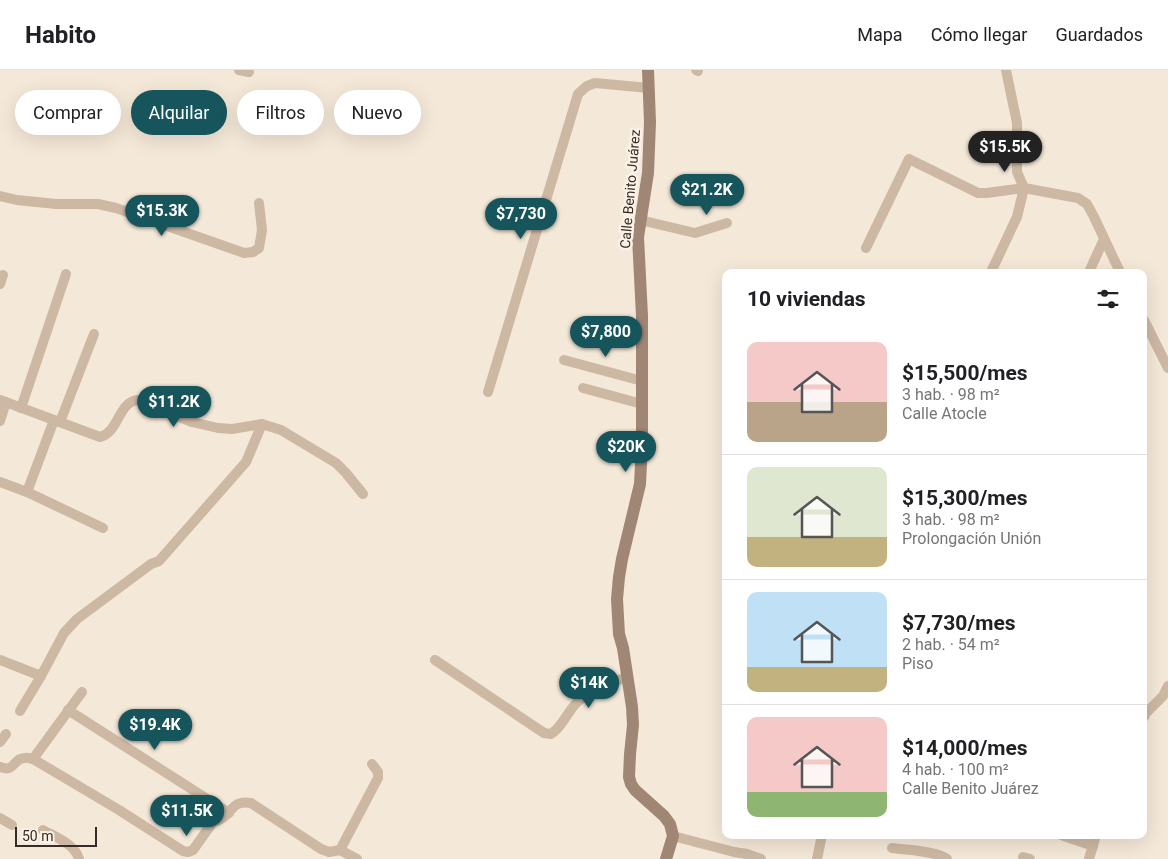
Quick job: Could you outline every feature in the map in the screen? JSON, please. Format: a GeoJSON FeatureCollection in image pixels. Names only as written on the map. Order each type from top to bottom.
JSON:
{"type":"FeatureCollection","features":[{"type":"Feature","properties":{"kind":"street","name":"Calle Benito Juárez"},"geometry":{"type":"LineString","coordinates":[[648,70],[650,122],[648,173],[638,237],[642,316],[642,444],[640,484],[622,559],[617,599],[619,634],[628,676],[633,716],[629,777],[635,790],[664,816],[670,824],[673,836]]}},
{"type":"Feature","properties":{"kind":"street"},"geometry":{"type":"LineString","coordinates":[[992,269],[1016,217],[1024,188],[1017,172],[1017,123],[1006,70]]}},
{"type":"Feature","properties":{"kind":"street"},"geometry":{"type":"LineString","coordinates":[[488,392],[578,94],[587,86],[595,83],[649,88]]}},
{"type":"Feature","properties":{"kind":"street"},"geometry":{"type":"LineString","coordinates":[[866,248],[910,159],[978,193],[987,194],[1024,188],[1078,198],[1087,204],[1119,269]]}},
{"type":"Feature","properties":{"kind":"street"},"geometry":{"type":"LineString","coordinates":[[0,196],[17,200],[56,204],[98,204],[116,208],[244,253],[254,252],[259,248],[262,230],[260,203]]}},
{"type":"Feature","properties":{"kind":"street"},"geometry":{"type":"LineString","coordinates":[[640,220],[695,233],[727,223]]}},
{"type":"Feature","properties":{"kind":"street"},"geometry":{"type":"LineString","coordinates":[[1090,269],[1104,238]]}},
{"type":"Feature","properties":{"kind":"street"},"geometry":{"type":"LineString","coordinates":[[21,408],[66,274]]}},
{"type":"Feature","properties":{"kind":"street"},"geometry":{"type":"LineString","coordinates":[[1147,326],[1168,368]]}},
{"type":"Feature","properties":{"kind":"street"},"geometry":{"type":"LineString","coordinates":[[27,492],[94,334]]}},
{"type":"Feature","properties":{"kind":"street"},"geometry":{"type":"LineString","coordinates":[[564,360],[642,381]]}},
{"type":"Feature","properties":{"kind":"street"},"geometry":{"type":"LineString","coordinates":[[582,388],[642,404]]}},
{"type":"Feature","properties":{"kind":"street"},"geometry":{"type":"LineString","coordinates":[[0,421],[3,401],[100,437],[111,432],[122,412],[132,401],[137,400],[192,422],[218,428],[232,429],[262,424],[281,430],[336,463],[346,472],[363,494]]}},
{"type":"Feature","properties":{"kind":"street"},"geometry":{"type":"LineString","coordinates":[[20,711],[64,634],[77,619],[152,564],[159,561],[246,462],[262,424]]}},
{"type":"Feature","properties":{"kind":"street"},"geometry":{"type":"LineString","coordinates":[[0,482],[27,492],[103,528]]}},
{"type":"Feature","properties":{"kind":"street"},"geometry":{"type":"LineString","coordinates":[[0,660],[41,676]]}},
{"type":"Feature","properties":{"kind":"street"},"geometry":{"type":"LineString","coordinates":[[435,660],[544,733],[551,734],[556,731],[570,710],[581,699],[628,676]]}},
{"type":"Feature","properties":{"kind":"street"},"geometry":{"type":"LineString","coordinates":[[1147,712],[1162,696],[1168,686]]}},
{"type":"Feature","properties":{"kind":"street"},"geometry":{"type":"LineString","coordinates":[[33,759],[82,692]]}},
{"type":"Feature","properties":{"kind":"street"},"geometry":{"type":"LineString","coordinates":[[68,710],[229,813]]}},
{"type":"Feature","properties":{"kind":"street"},"geometry":{"type":"LineString","coordinates":[[0,767],[11,768],[18,760],[25,758],[33,759],[183,851],[193,850],[213,822],[219,821],[237,803],[244,802],[251,803],[321,849],[329,852],[340,850],[357,859]]}},
{"type":"Feature","properties":{"kind":"street"},"geometry":{"type":"LineString","coordinates":[[340,850],[378,778],[378,772],[372,764]]}},
{"type":"Feature","properties":{"kind":"street"},"geometry":{"type":"LineString","coordinates":[[43,830],[70,846],[77,852],[79,859]]}},
{"type":"Feature","properties":{"kind":"street"},"geometry":{"type":"LineString","coordinates":[[666,859],[673,836],[761,859]]}},
{"type":"Feature","properties":{"kind":"street"},"geometry":{"type":"LineString","coordinates":[[817,859],[821,839]]}},
{"type":"Feature","properties":{"kind":"street"},"geometry":{"type":"LineString","coordinates":[[1072,839],[1092,846]]}},
{"type":"Feature","properties":{"kind":"street"},"geometry":{"type":"LineString","coordinates":[[1088,859],[1095,839]]}},
{"type":"Feature","properties":{"kind":"street"},"geometry":{"type":"LineString","coordinates":[[892,848],[937,854],[947,859]]}}]}
